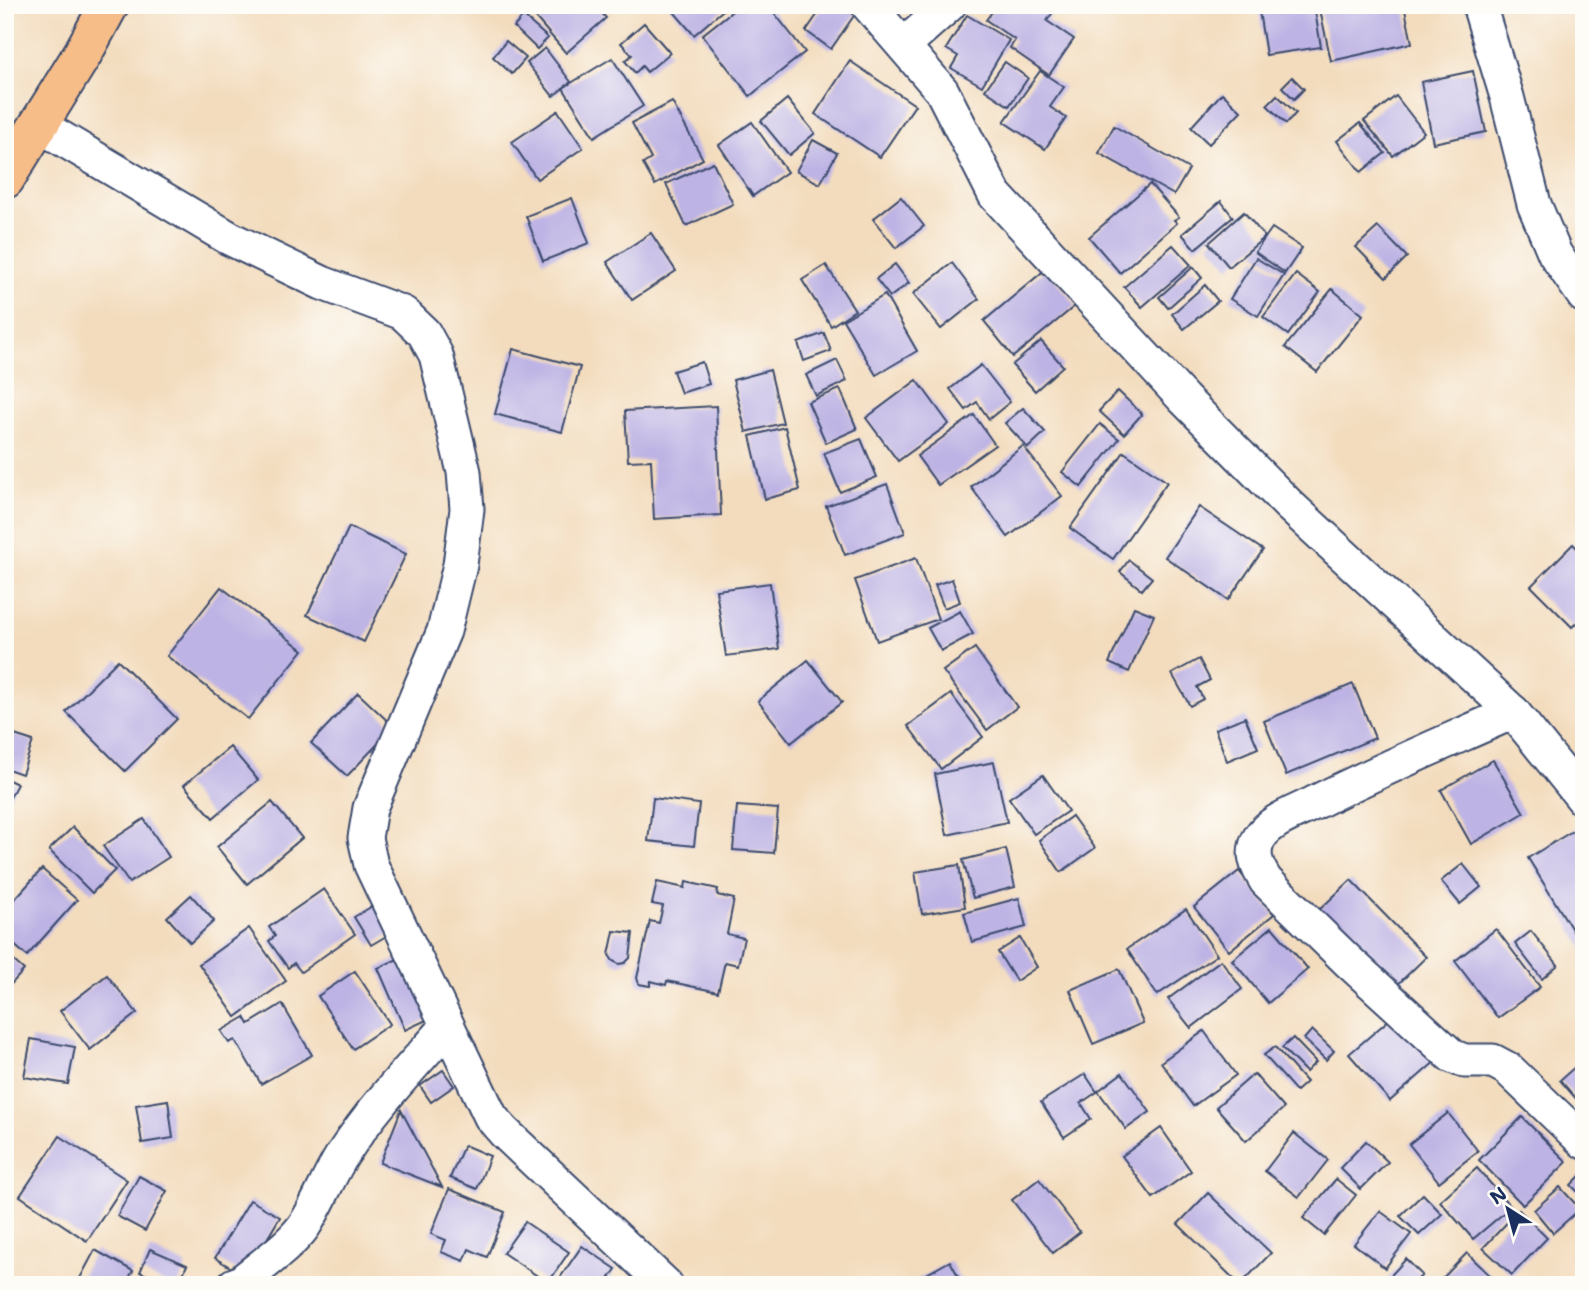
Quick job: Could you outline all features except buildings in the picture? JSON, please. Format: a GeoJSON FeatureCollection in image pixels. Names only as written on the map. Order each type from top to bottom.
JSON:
{"type":"FeatureCollection","features":[{"type":"Feature","properties":{"kind":"main road"},"geometry":{"type":"LineString","coordinates":[[5,179],[110,5]]}},
{"type":"Feature","properties":{"kind":"street"},"geometry":{"type":"LineString","coordinates":[[868,5],[942,91],[995,195],[1184,399],[1289,505],[1513,712],[1584,800]]}},
{"type":"Feature","properties":{"kind":"street"},"geometry":{"type":"LineString","coordinates":[[904,45],[949,5]]}},
{"type":"Feature","properties":{"kind":"street"},"geometry":{"type":"LineString","coordinates":[[1479,5],[1507,97],[1534,204],[1555,254],[1584,296]]}},
{"type":"Feature","properties":{"kind":"street"},"geometry":{"type":"LineString","coordinates":[[39,125],[229,238],[322,283],[403,313],[424,333],[436,355],[464,472],[467,509],[460,565],[444,631],[370,808],[365,838],[371,865],[481,1100],[504,1132],[666,1285]]}},
{"type":"Feature","properties":{"kind":"street"},"geometry":{"type":"LineString","coordinates":[[1513,712],[1359,781],[1273,824],[1261,836],[1255,849],[1256,865],[1266,881],[1284,899],[1452,1056],[1464,1062],[1493,1061],[1508,1069],[1584,1142]]}},
{"type":"Feature","properties":{"kind":"street"},"geometry":{"type":"LineString","coordinates":[[234,1285],[240,1283],[302,1228],[322,1196],[343,1153],[369,1117],[447,1027]]}}]}
